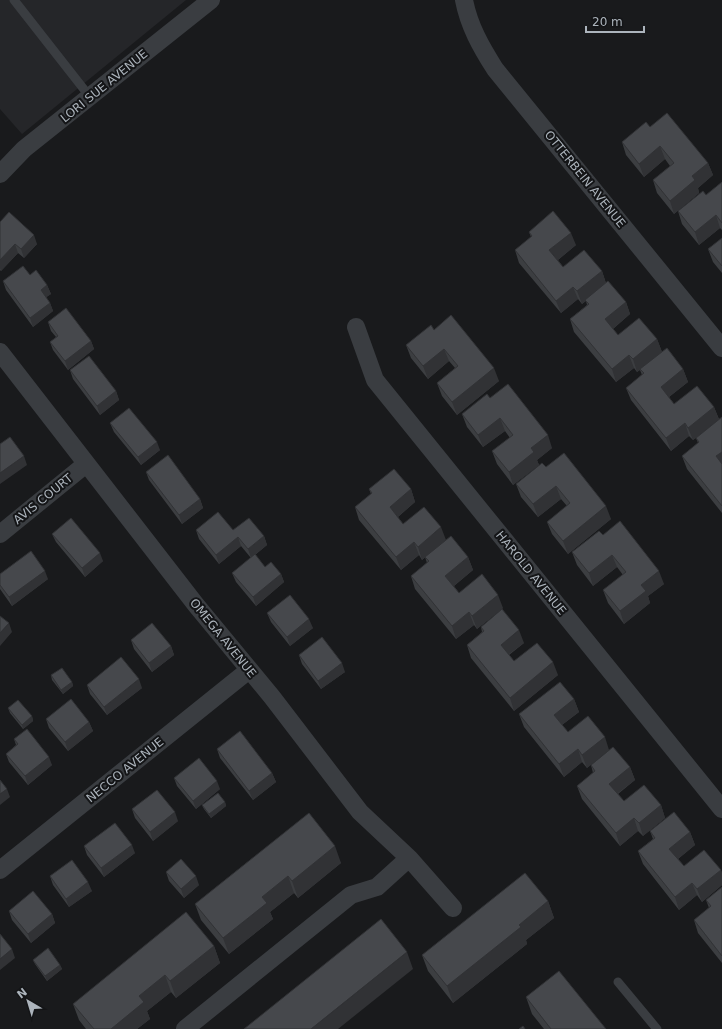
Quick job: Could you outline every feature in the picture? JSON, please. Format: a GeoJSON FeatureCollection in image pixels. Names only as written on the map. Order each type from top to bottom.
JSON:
{"type":"FeatureCollection","features":[{"type":"Feature","properties":{"kind":"street","name":"LORI SUE AVENUE"},"geometry":{"type":"LineString","coordinates":[[0,174],[24,150],[211,0]]}},
{"type":"Feature","properties":{"kind":"street","name":"OTTERBEIN AVENUE"},"geometry":{"type":"LineString","coordinates":[[464,0],[468,17],[481,47],[495,69],[722,348]]}},
{"type":"Feature","properties":{"kind":"street","name":"HAROLD AVENUE"},"geometry":{"type":"LineString","coordinates":[[356,327],[374,380],[722,809]]}},
{"type":"Feature","properties":{"kind":"street","name":"OMEGA AVENUE"},"geometry":{"type":"LineString","coordinates":[[0,352],[196,605],[272,698],[360,812],[409,858],[453,908]]}},
{"type":"Feature","properties":{"kind":"street","name":"AVIS COURT"},"geometry":{"type":"LineString","coordinates":[[0,534],[86,464]]}},
{"type":"Feature","properties":{"kind":"street","name":"NECCO AVENUE"},"geometry":{"type":"LineString","coordinates":[[0,870],[249,670]]}},
{"type":"Feature","properties":{"kind":"street"},"geometry":{"type":"LineString","coordinates":[[184,1029],[351,895],[377,887],[409,858]]}},
{"type":"Feature","properties":{"kind":"lane"},"geometry":{"type":"LineString","coordinates":[[14,0],[90,97]]}},
{"type":"Feature","properties":{"kind":"lane"},"geometry":{"type":"LineString","coordinates":[[618,982],[656,1029]]}},
{"type":"Feature","properties":{"kind":"shaded area"},"geometry":{"type":"Polygon","coordinates":[[[0,0],[186,0],[22,134],[0,109],[0,0]]]}},
{"type":"Feature","properties":{"kind":"building"},"geometry":{"type":"Polygon","coordinates":[[[667,113],[708,163],[692,176],[695,180],[670,201],[653,180],[674,163],[660,146],[639,164],[622,142],[646,122],[650,127],[667,113]]]}},
{"type":"Feature","properties":{"kind":"building"},"geometry":{"type":"Polygon","coordinates":[[[722,182],[722,223],[716,215],[695,232],[678,211],[703,191],[706,195],[722,182]]]}},
{"type":"Feature","properties":{"kind":"building"},"geometry":{"type":"Polygon","coordinates":[[[553,211],[571,233],[549,250],[563,267],[584,250],[602,271],[577,291],[573,287],[556,301],[515,250],[532,236],[529,232],[553,211]]]}},
{"type":"Feature","properties":{"kind":"building"},"geometry":{"type":"Polygon","coordinates":[[[9,212],[34,235],[21,249],[15,244],[0,260],[0,222],[9,212]]]}},
{"type":"Feature","properties":{"kind":"building"},"geometry":{"type":"Polygon","coordinates":[[[722,238],[722,266],[708,249],[722,238]]]}},
{"type":"Feature","properties":{"kind":"building"},"geometry":{"type":"Polygon","coordinates":[[[23,266],[30,275],[36,270],[47,285],[41,290],[50,303],[30,318],[3,281],[23,266]]]}},
{"type":"Feature","properties":{"kind":"building"},"geometry":{"type":"Polygon","coordinates":[[[608,281],[626,302],[605,319],[618,335],[639,318],[657,339],[633,359],[629,355],[612,369],[570,319],[589,304],[585,300],[608,281]]]}},
{"type":"Feature","properties":{"kind":"building"},"geometry":{"type":"Polygon","coordinates":[[[66,308],[91,341],[65,361],[50,342],[58,336],[48,322],[66,308]]]}},
{"type":"Feature","properties":{"kind":"building"},"geometry":{"type":"Polygon","coordinates":[[[451,315],[494,368],[452,402],[437,383],[458,366],[444,349],[423,366],[406,345],[431,325],[434,330],[451,315]]]}},
{"type":"Feature","properties":{"kind":"building"},"geometry":{"type":"Polygon","coordinates":[[[667,348],[683,369],[661,387],[674,404],[697,386],[714,407],[688,428],[685,423],[666,438],[626,388],[644,373],[640,369],[667,348]]]}},
{"type":"Feature","properties":{"kind":"building"},"geometry":{"type":"Polygon","coordinates":[[[89,356],[116,391],[97,406],[70,370],[89,356]]]}},
{"type":"Feature","properties":{"kind":"building"},"geometry":{"type":"Polygon","coordinates":[[[508,384],[548,435],[531,448],[534,452],[509,472],[492,451],[513,435],[500,418],[478,435],[462,414],[487,394],[490,398],[508,384]]]}},
{"type":"Feature","properties":{"kind":"building"},"geometry":{"type":"Polygon","coordinates":[[[129,408],[157,442],[138,457],[110,423],[129,408]]]}},
{"type":"Feature","properties":{"kind":"building"},"geometry":{"type":"Polygon","coordinates":[[[722,417],[722,452],[716,456],[722,464],[722,506],[682,456],[699,442],[696,438],[722,417]]]}},
{"type":"Feature","properties":{"kind":"building"},"geometry":{"type":"Polygon","coordinates":[[[10,437],[24,456],[0,473],[0,444],[10,437]]]}},
{"type":"Feature","properties":{"kind":"building"},"geometry":{"type":"Polygon","coordinates":[[[564,453],[606,506],[563,541],[547,522],[570,503],[556,486],[533,504],[516,484],[542,463],[546,467],[564,453]]]}},
{"type":"Feature","properties":{"kind":"building"},"geometry":{"type":"Polygon","coordinates":[[[168,455],[200,499],[179,515],[146,472],[168,455]]]}},
{"type":"Feature","properties":{"kind":"building"},"geometry":{"type":"Polygon","coordinates":[[[394,469],[411,489],[390,507],[403,524],[424,507],[441,527],[418,547],[414,542],[396,557],[355,507],[372,493],[369,489],[394,469]]]}},
{"type":"Feature","properties":{"kind":"building"},"geometry":{"type":"Polygon","coordinates":[[[218,512],[233,530],[249,518],[264,536],[248,549],[238,537],[216,555],[196,530],[218,512]]]}},
{"type":"Feature","properties":{"kind":"building"},"geometry":{"type":"Polygon","coordinates":[[[71,518],[100,553],[82,568],[52,534],[71,518]]]}},
{"type":"Feature","properties":{"kind":"building"},"geometry":{"type":"Polygon","coordinates":[[[620,521],[659,571],[641,585],[646,591],[620,611],[603,590],[626,572],[612,555],[589,573],[572,552],[599,531],[603,535],[620,521]]]}},
{"type":"Feature","properties":{"kind":"building"},"geometry":{"type":"Polygon","coordinates":[[[451,536],[468,557],[445,576],[459,593],[482,574],[498,595],[472,616],[469,612],[452,626],[411,576],[429,561],[425,557],[451,536]]]}},
{"type":"Feature","properties":{"kind":"building"},"geometry":{"type":"Polygon","coordinates":[[[31,551],[45,571],[9,597],[0,585],[0,574],[31,551]]]}},
{"type":"Feature","properties":{"kind":"building"},"geometry":{"type":"Polygon","coordinates":[[[255,554],[265,567],[271,562],[281,574],[253,597],[232,573],[255,554]]]}},
{"type":"Feature","properties":{"kind":"building"},"geometry":{"type":"Polygon","coordinates":[[[290,595],[309,619],[287,637],[267,613],[290,595]]]}},
{"type":"Feature","properties":{"kind":"building"},"geometry":{"type":"Polygon","coordinates":[[[502,609],[519,630],[501,645],[514,661],[537,643],[553,662],[510,698],[467,645],[484,631],[481,627],[502,609]]]}},
{"type":"Feature","properties":{"kind":"building"},"geometry":{"type":"Polygon","coordinates":[[[0,616],[9,623],[0,633],[0,616]]]}},
{"type":"Feature","properties":{"kind":"building"},"geometry":{"type":"Polygon","coordinates":[[[152,623],[171,646],[149,663],[131,640],[152,623]]]}},
{"type":"Feature","properties":{"kind":"building"},"geometry":{"type":"Polygon","coordinates":[[[322,637],[342,663],[318,681],[299,655],[322,637]]]}},
{"type":"Feature","properties":{"kind":"building"},"geometry":{"type":"Polygon","coordinates":[[[121,657],[139,679],[104,707],[87,685],[121,657]]]}},
{"type":"Feature","properties":{"kind":"building"},"geometry":{"type":"Polygon","coordinates":[[[62,668],[72,682],[61,690],[51,675],[62,668]]]}},
{"type":"Feature","properties":{"kind":"building"},"geometry":{"type":"Polygon","coordinates":[[[560,682],[574,699],[554,715],[568,732],[588,716],[605,737],[582,755],[578,749],[559,764],[519,714],[560,682]]]}},
{"type":"Feature","properties":{"kind":"building"},"geometry":{"type":"Polygon","coordinates":[[[71,699],[89,722],[65,742],[46,719],[71,699]]]}},
{"type":"Feature","properties":{"kind":"building"},"geometry":{"type":"Polygon","coordinates":[[[18,700],[32,716],[22,725],[8,708],[18,700]]]}},
{"type":"Feature","properties":{"kind":"building"},"geometry":{"type":"Polygon","coordinates":[[[27,729],[49,757],[25,776],[6,754],[18,744],[14,739],[27,729]]]}},
{"type":"Feature","properties":{"kind":"building"},"geometry":{"type":"Polygon","coordinates":[[[240,731],[272,773],[249,791],[217,749],[240,731]]]}},
{"type":"Feature","properties":{"kind":"building"},"geometry":{"type":"Polygon","coordinates":[[[613,747],[630,767],[609,784],[624,801],[644,785],[661,805],[639,823],[634,818],[616,833],[577,786],[595,771],[591,765],[613,747]]]}},
{"type":"Feature","properties":{"kind":"building"},"geometry":{"type":"Polygon","coordinates":[[[199,758],[217,781],[193,801],[174,778],[199,758]]]}},
{"type":"Feature","properties":{"kind":"building"},"geometry":{"type":"Polygon","coordinates":[[[0,780],[7,789],[0,794],[0,780]]]}},
{"type":"Feature","properties":{"kind":"building"},"geometry":{"type":"Polygon","coordinates":[[[157,790],[175,812],[150,832],[132,809],[157,790]]]}},
{"type":"Feature","properties":{"kind":"building"},"geometry":{"type":"Polygon","coordinates":[[[218,793],[225,802],[209,814],[202,805],[218,793]]]}},
{"type":"Feature","properties":{"kind":"building"},"geometry":{"type":"Polygon","coordinates":[[[674,812],[690,832],[669,849],[684,866],[704,850],[721,870],[697,889],[692,883],[675,897],[638,851],[655,838],[650,831],[674,812]]]}},
{"type":"Feature","properties":{"kind":"building"},"geometry":{"type":"Polygon","coordinates":[[[309,813],[335,846],[292,881],[288,876],[262,897],[267,903],[223,938],[195,904],[309,813]]]}},
{"type":"Feature","properties":{"kind":"building"},"geometry":{"type":"Polygon","coordinates":[[[115,823],[132,845],[101,868],[84,846],[115,823]]]}},
{"type":"Feature","properties":{"kind":"building"},"geometry":{"type":"Polygon","coordinates":[[[181,859],[196,876],[181,889],[166,872],[181,859]]]}},
{"type":"Feature","properties":{"kind":"building"},"geometry":{"type":"Polygon","coordinates":[[[72,860],[88,882],[66,899],[50,876],[72,860]]]}},
{"type":"Feature","properties":{"kind":"building"},"geometry":{"type":"Polygon","coordinates":[[[525,873],[548,901],[519,925],[521,927],[447,986],[422,955],[525,873]]]}},
{"type":"Feature","properties":{"kind":"building"},"geometry":{"type":"Polygon","coordinates":[[[722,887],[722,956],[694,920],[711,906],[706,900],[722,887]]]}},
{"type":"Feature","properties":{"kind":"building"},"geometry":{"type":"Polygon","coordinates":[[[33,891],[52,914],[28,934],[9,911],[33,891]]]}},
{"type":"Feature","properties":{"kind":"building"},"geometry":{"type":"Polygon","coordinates":[[[186,912],[214,946],[170,981],[165,975],[139,996],[144,1002],[111,1029],[94,1029],[73,1004],[186,912]]]}},
{"type":"Feature","properties":{"kind":"building"},"geometry":{"type":"Polygon","coordinates":[[[381,919],[407,952],[311,1029],[244,1029],[381,919]]]}},
{"type":"Feature","properties":{"kind":"building"},"geometry":{"type":"Polygon","coordinates":[[[0,934],[12,949],[0,959],[0,934]]]}},
{"type":"Feature","properties":{"kind":"building"},"geometry":{"type":"Polygon","coordinates":[[[48,948],[60,965],[45,976],[33,960],[48,948]]]}},
{"type":"Feature","properties":{"kind":"building"},"geometry":{"type":"Polygon","coordinates":[[[559,971],[606,1029],[551,1029],[526,997],[559,971]]]}}]}
